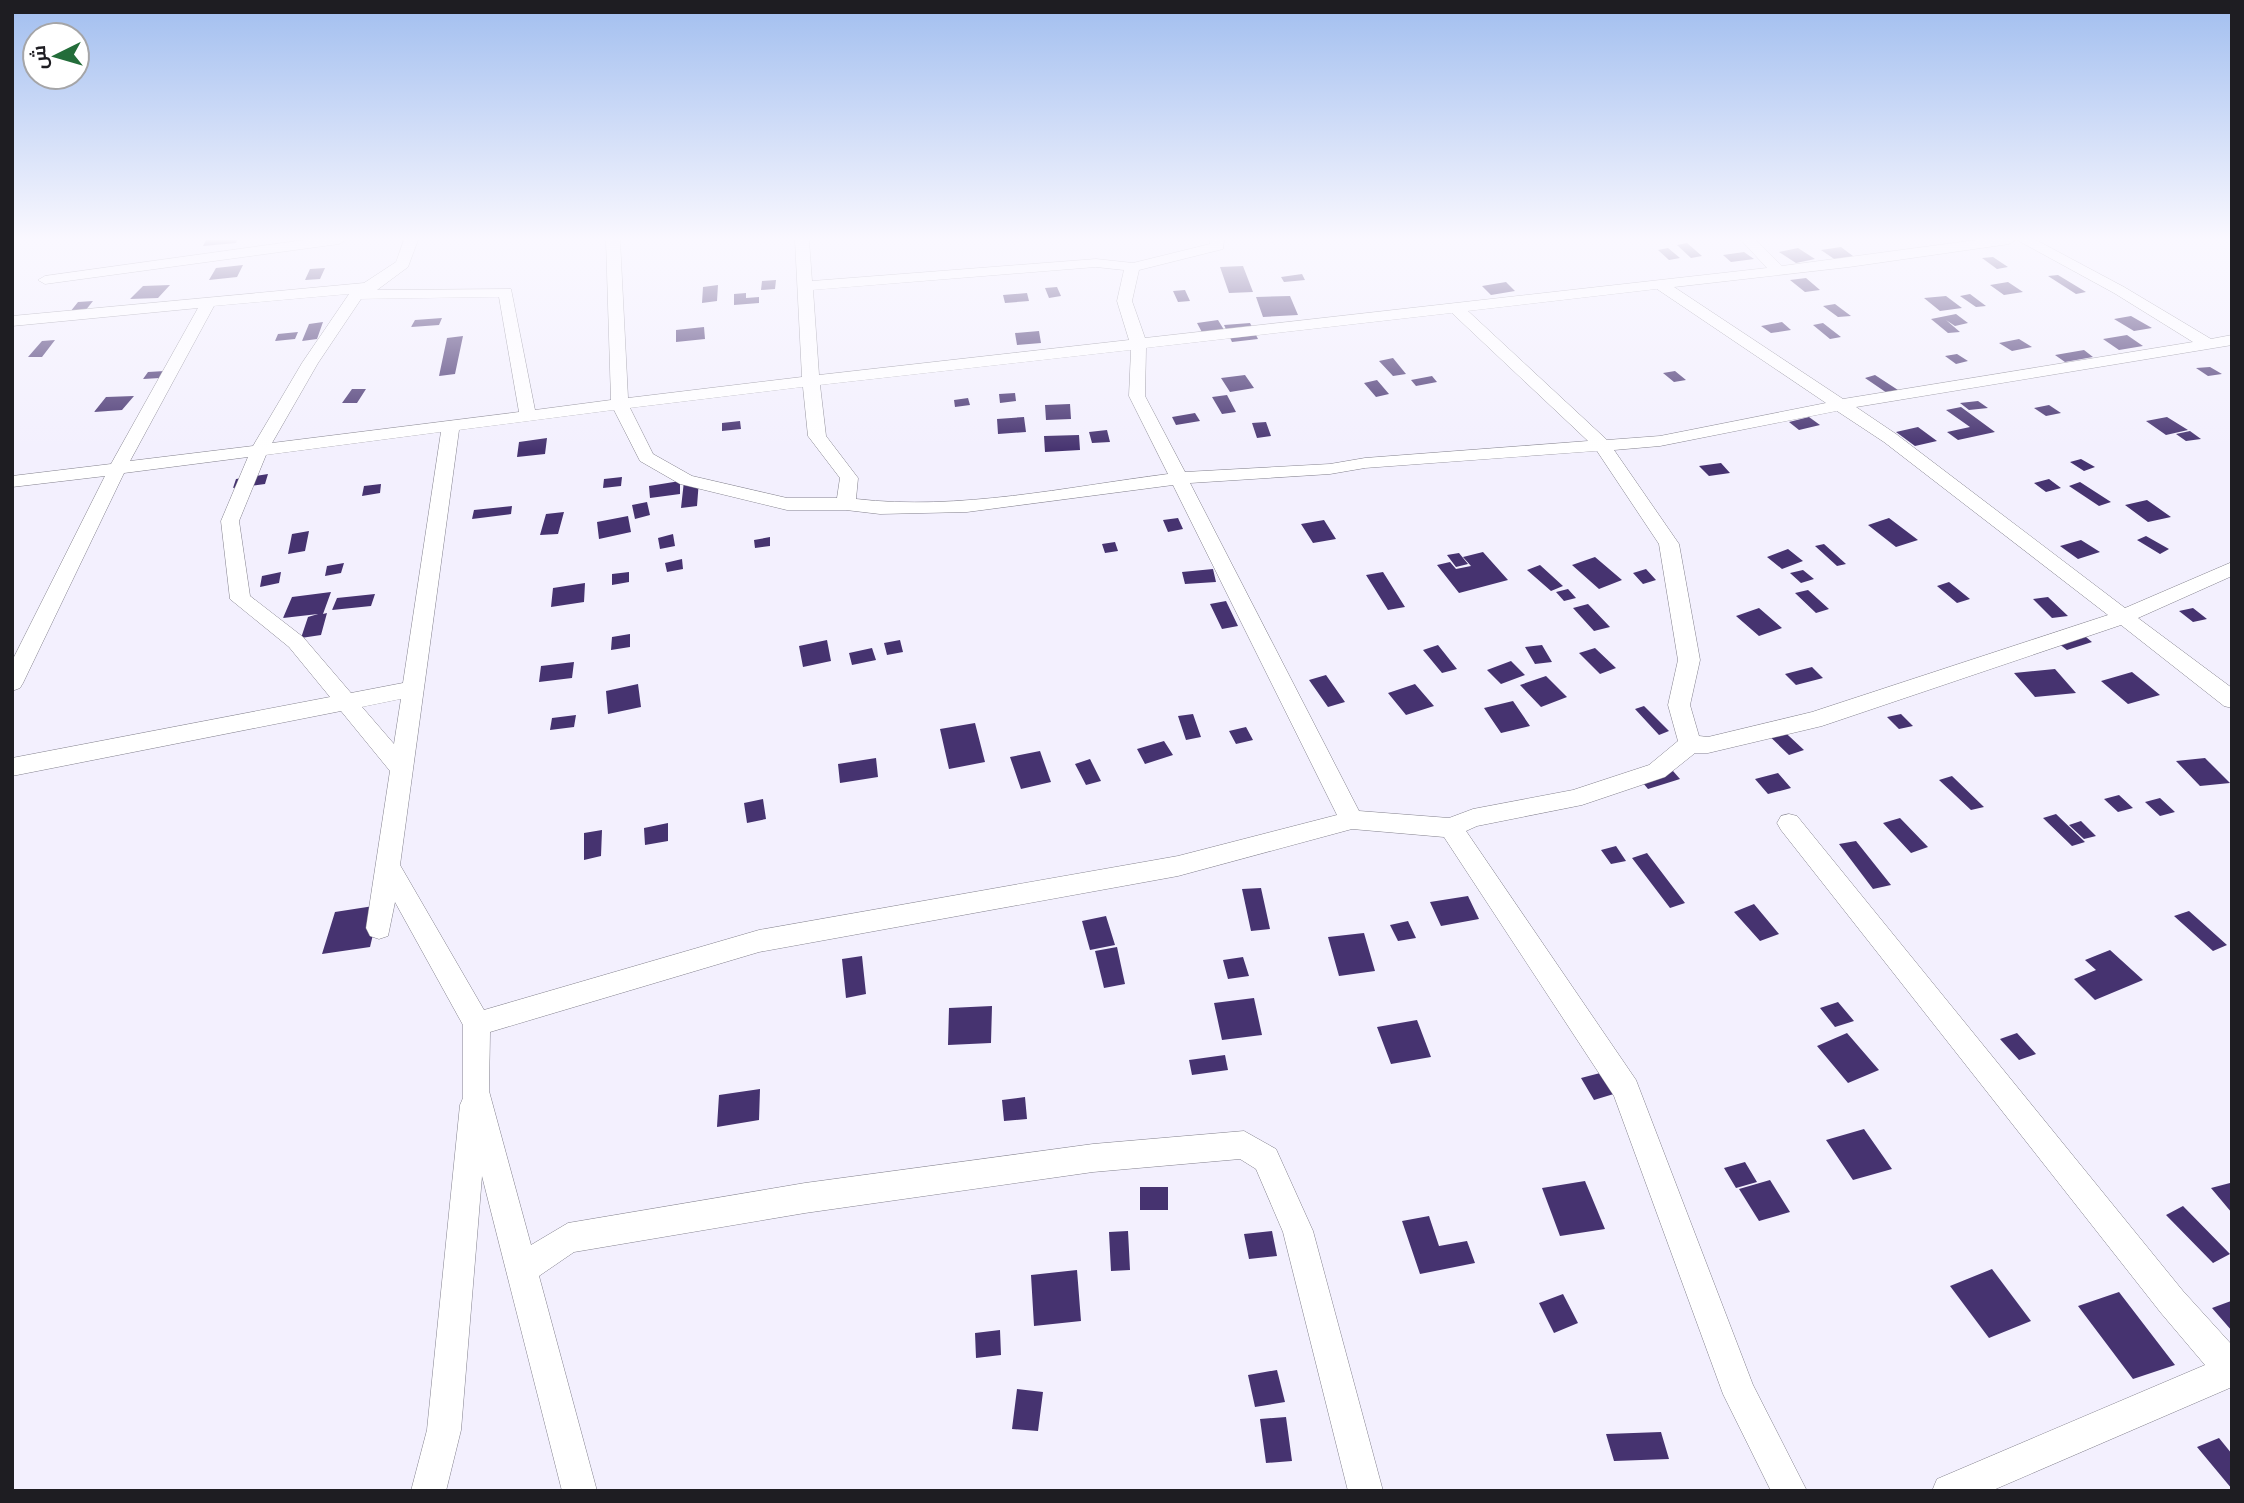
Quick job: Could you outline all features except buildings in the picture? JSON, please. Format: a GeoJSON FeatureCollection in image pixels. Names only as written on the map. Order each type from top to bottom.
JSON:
{"type":"FeatureCollection","features":[{"type":"Feature","properties":{"kind":"street"},"geometry":{"type":"LineString","coordinates":[[12,321],[125,310]]}},
{"type":"Feature","properties":{"kind":"street"},"geometry":{"type":"LineString","coordinates":[[12,683],[117,469],[205,310]]}},
{"type":"Feature","properties":{"kind":"street"},"geometry":{"type":"LineString","coordinates":[[350,310],[310,363],[260,451],[230,521],[240,599],[296,642],[402,769]]}},
{"type":"Feature","properties":{"kind":"street"},"geometry":{"type":"LineString","coordinates":[[509,310],[528,416]]}},
{"type":"Feature","properties":{"kind":"street"},"geometry":{"type":"LineString","coordinates":[[616,310],[620,404],[646,457],[686,480],[787,504],[846,504],[880,508],[967,506],[1181,478],[1330,469],[1365,463],[1660,441],[1840,405],[2232,340]]}},
{"type":"Feature","properties":{"kind":"street"},"geometry":{"type":"LineString","coordinates":[[807,310],[817,436],[849,478],[846,504]]}},
{"type":"Feature","properties":{"kind":"street"},"geometry":{"type":"LineString","coordinates":[[1125,310],[1138,345],[1137,396],[1181,478],[1352,820]]}},
{"type":"Feature","properties":{"kind":"street"},"geometry":{"type":"LineString","coordinates":[[12,482],[620,404],[1447,310]]}},
{"type":"Feature","properties":{"kind":"street"},"geometry":{"type":"LineString","coordinates":[[1458,310],[1602,446],[1669,544],[1689,660],[1679,705],[1690,744]]}},
{"type":"Feature","properties":{"kind":"street"},"geometry":{"type":"LineString","coordinates":[[1698,310],[1890,438],[2232,700]]}},
{"type":"Feature","properties":{"kind":"street"},"geometry":{"type":"LineString","coordinates":[[2152,310],[2207,344]]}},
{"type":"Feature","properties":{"kind":"street"},"geometry":{"type":"LineString","coordinates":[[379,928],[451,426]]}},
{"type":"Feature","properties":{"kind":"street"},"geometry":{"type":"LineString","coordinates":[[477,1024],[759,941],[1178,866],[1352,820],[1451,828],[1474,818],[1574,799],[1657,771],[1690,744],[1708,745],[1814,719],[2097,628],[2121,615],[2232,568]]}},
{"type":"Feature","properties":{"kind":"street"},"geometry":{"type":"LineString","coordinates":[[12,767],[413,689]]}},
{"type":"Feature","properties":{"kind":"street"},"geometry":{"type":"LineString","coordinates":[[1789,823],[2172,1302],[2232,1370],[1949,1491]]}},
{"type":"Feature","properties":{"kind":"street"},"geometry":{"type":"LineString","coordinates":[[1451,828],[1626,1089],[1740,1394],[1790,1491]]}},
{"type":"Feature","properties":{"kind":"street"},"geometry":{"type":"LineString","coordinates":[[388,866],[477,1024],[475,1091],[443,1430],[428,1491]]}},
{"type":"Feature","properties":{"kind":"street"},"geometry":{"type":"LineString","coordinates":[[475,1091],[524,1268],[580,1491]]}},
{"type":"Feature","properties":{"kind":"street"},"geometry":{"type":"LineString","coordinates":[[524,1268],[568,1238],[805,1198],[1093,1158],[1244,1145],[1266,1159],[1298,1231],[1366,1491]]}}]}
